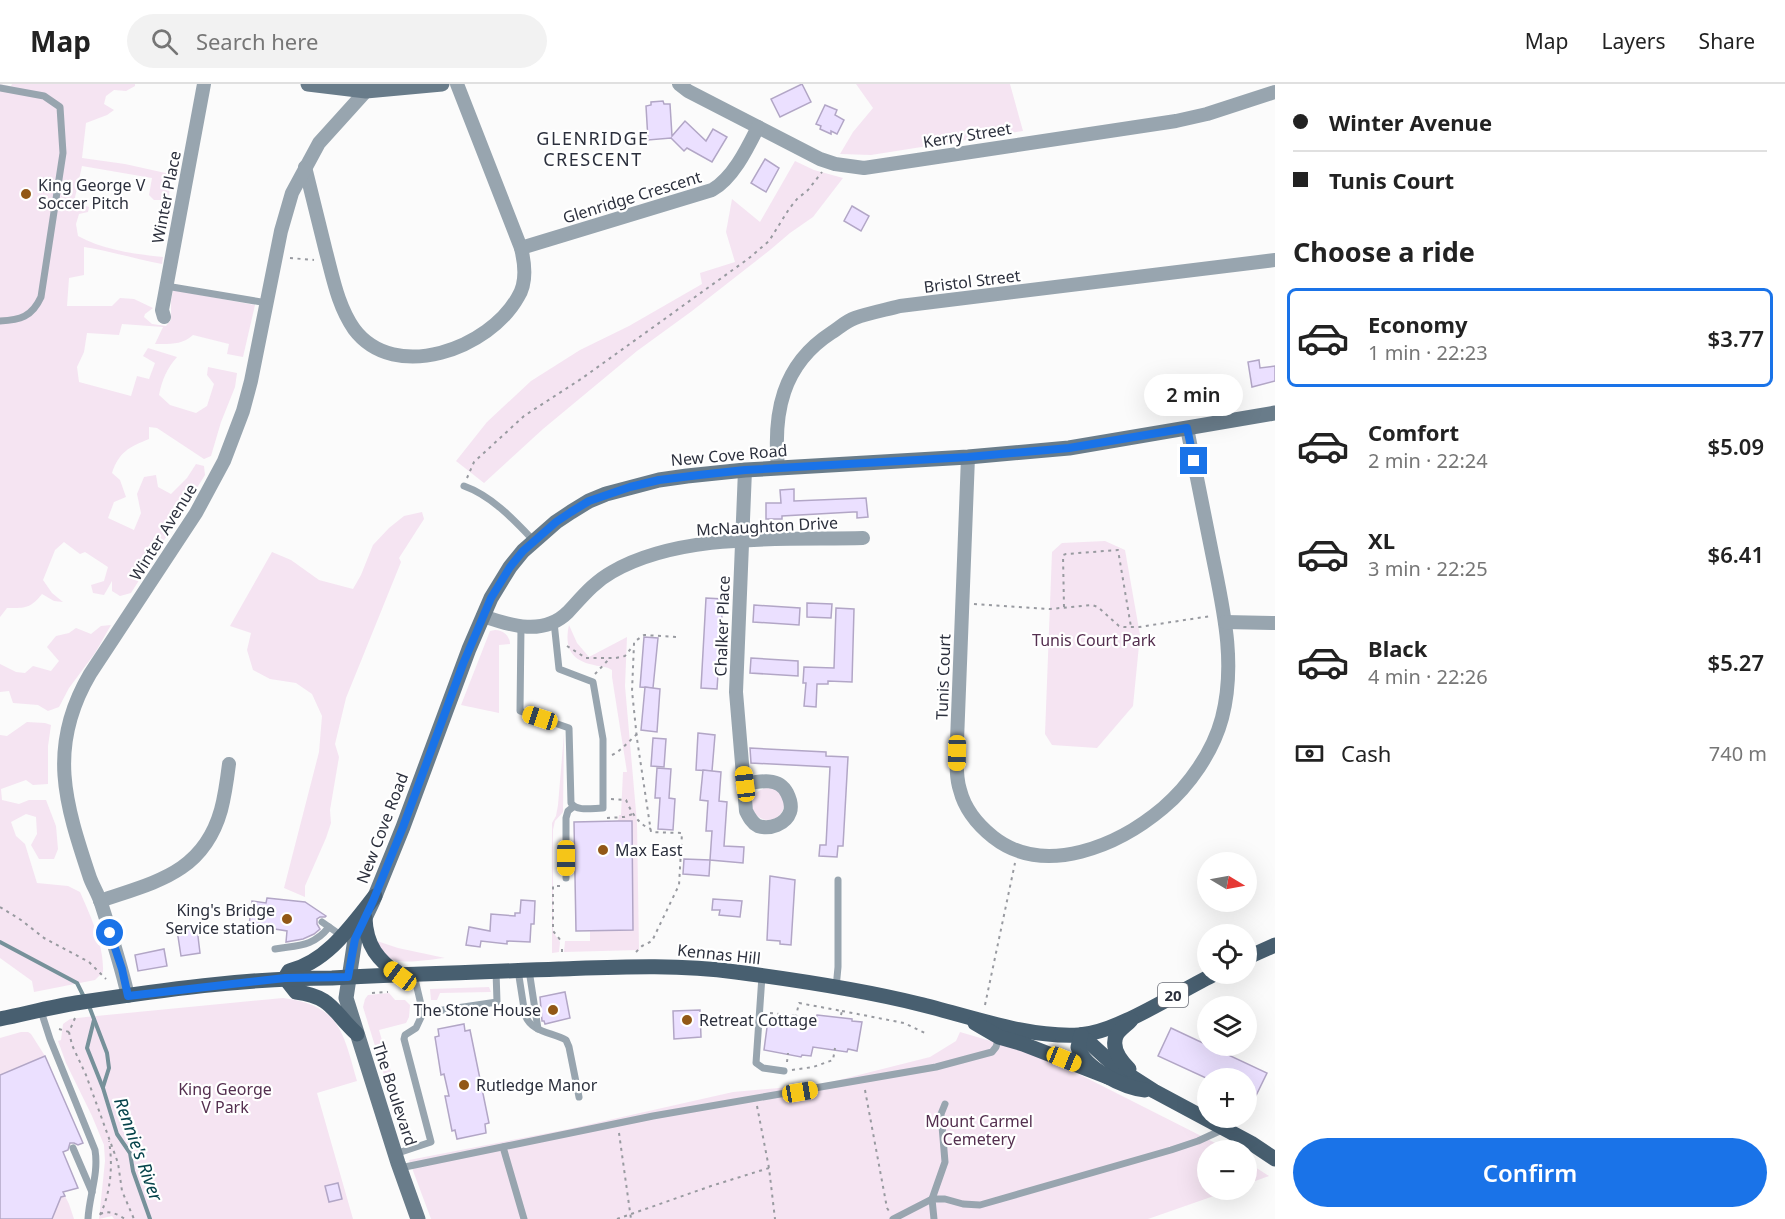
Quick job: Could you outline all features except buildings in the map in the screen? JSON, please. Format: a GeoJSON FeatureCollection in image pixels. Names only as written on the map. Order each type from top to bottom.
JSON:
{"type":"FeatureCollection","features":[{"type":"Feature","properties":{"kind":"main road"},"geometry":{"type":"LineString","coordinates":[[357,1034],[345,1023],[333,1006],[310,994],[296,992],[285,978],[290,971],[312,962],[336,932],[375,896]]}},
{"type":"Feature","properties":{"kind":"main road"},"geometry":{"type":"LineString","coordinates":[[365,918],[365,931],[375,953],[382,961],[407,975]]}},
{"type":"Feature","properties":{"kind":"main road"},"geometry":{"type":"LineString","coordinates":[[1257,953],[1275,945]]}},
{"type":"Feature","properties":{"kind":"main road","name":"Kennas Hill"},"geometry":{"type":"LineString","coordinates":[[0,1019],[41,1011],[76,1010],[100,1000],[285,978],[664,967],[733,971],[885,996],[965,1017],[1044,1033],[1081,1035]]}},
{"type":"Feature","properties":{"kind":"main road","name":"20"},"geometry":{"type":"LineString","coordinates":[[1081,1035],[1132,1017],[1197,983]]}},
{"type":"Feature","properties":{"kind":"main road"},"geometry":{"type":"LineString","coordinates":[[965,1017],[999,1037],[1031,1047],[1134,1089],[1154,1091]]}},
{"type":"Feature","properties":{"kind":"main road"},"geometry":{"type":"LineString","coordinates":[[1132,1017],[1128,1025],[1117,1035],[1115,1048],[1119,1059],[1134,1078]]}},
{"type":"Feature","properties":{"kind":"main road"},"geometry":{"type":"LineString","coordinates":[[1108,1077],[1084,1059],[1079,1052],[1081,1035],[1115,1066],[1154,1091],[1197,1114]]}},
{"type":"Feature","properties":{"kind":"main road"},"geometry":{"type":"LineString","coordinates":[[1224,1128],[1275,1159]]}},
{"type":"Feature","properties":{"kind":"street","name":"Winter Place"},"geometry":{"type":"LineString","coordinates":[[164,317],[162,310],[166,286],[204,84]]}},
{"type":"Feature","properties":{"kind":"street"},"geometry":{"type":"LineString","coordinates":[[308,84],[366,92],[442,84]]}},
{"type":"Feature","properties":{"kind":"street"},"geometry":{"type":"LineString","coordinates":[[305,167],[335,288],[345,312],[365,340],[387,352],[405,356],[449,351],[473,339],[492,327],[519,296],[524,278],[524,262],[521,248],[457,84]]}},
{"type":"Feature","properties":{"kind":"street","name":"Kerry Street"},"geometry":{"type":"LineString","coordinates":[[679,84],[688,91],[820,159],[835,164],[864,168],[1176,121],[1207,114],[1275,92]]}},
{"type":"Feature","properties":{"kind":"street","name":"Winter Avenue"},"geometry":{"type":"LineString","coordinates":[[128,996],[122,969],[100,901],[71,820],[65,791],[64,757],[71,712],[90,674],[196,513],[224,461],[243,411],[251,381],[286,210],[292,193],[319,143],[366,92]]}},
{"type":"Feature","properties":{"kind":"street","name":"Glenridge Crescent"},"geometry":{"type":"LineString","coordinates":[[521,248],[712,190],[719,186],[730,172],[758,127]]}},
{"type":"Feature","properties":{"kind":"street","name":"Bristol Street"},"geometry":{"type":"LineString","coordinates":[[778,468],[776,430],[778,414],[782,397],[790,380],[800,362],[816,344],[852,319],[900,306],[1275,260]]}},
{"type":"Feature","properties":{"kind":"street","name":"New Cove Road"},"geometry":{"type":"LineString","coordinates":[[348,977],[355,939],[403,827],[465,659],[491,598],[516,559],[534,541],[589,501],[606,494],[659,480],[745,470],[968,457],[1069,448],[1275,413]]}},
{"type":"Feature","properties":{"kind":"street","name":"Tunis Court"},"geometry":{"type":"LineString","coordinates":[[968,457],[957,741],[959,788],[967,809],[978,823],[1005,846],[1018,852],[1049,856],[1072,854],[1092,849],[1143,824],[1164,807],[1184,787],[1212,743],[1221,719],[1227,689],[1229,657],[1224,618],[1187,428]]}},
{"type":"Feature","properties":{"kind":"street","name":"Chalker Place"},"geometry":{"type":"LineString","coordinates":[[745,470],[736,692],[745,784]]}},
{"type":"Feature","properties":{"kind":"street","name":"McNaughton Drive"},"geometry":{"type":"LineString","coordinates":[[483,616],[511,626],[538,627],[567,613],[579,598],[611,572],[638,559],[664,551],[742,541],[863,538]]}},
{"type":"Feature","properties":{"kind":"street"},"geometry":{"type":"LineString","coordinates":[[1224,618],[1275,623]]}},
{"type":"Feature","properties":{"kind":"street"},"geometry":{"type":"LineString","coordinates":[[100,901],[165,878],[183,868],[200,851],[213,832],[221,811],[230,764]]}},
{"type":"Feature","properties":{"kind":"street","name":"The Boulevard"},"geometry":{"type":"LineString","coordinates":[[348,977],[346,998],[397,1161],[418,1219]]}},
{"type":"Feature","properties":{"kind":"lane"},"geometry":{"type":"LineString","coordinates":[[0,88],[44,96],[60,107],[63,153],[41,297],[37,307],[28,315],[18,319],[0,321]]}},
{"type":"Feature","properties":{"kind":"lane"},"geometry":{"type":"LineString","coordinates":[[166,286],[267,303]]}},
{"type":"Feature","properties":{"kind":"lane"},"geometry":{"type":"LineString","coordinates":[[464,486],[480,492],[491,500],[534,541]]}},
{"type":"Feature","properties":{"kind":"lane"},"geometry":{"type":"LineString","coordinates":[[554,621],[559,669],[593,682],[603,739],[603,808],[577,809],[573,807]]}},
{"type":"Feature","properties":{"kind":"lane"},"geometry":{"type":"LineString","coordinates":[[521,627],[520,711],[569,728],[573,807]]}},
{"type":"Feature","properties":{"kind":"lane"},"geometry":{"type":"LineString","coordinates":[[564,882],[566,818],[568,811],[573,807]]}},
{"type":"Feature","properties":{"kind":"lane"},"geometry":{"type":"LineString","coordinates":[[836,988],[838,879]]}},
{"type":"Feature","properties":{"kind":"lane"},"geometry":{"type":"LineString","coordinates":[[322,922],[336,932]]}},
{"type":"Feature","properties":{"kind":"lane"},"geometry":{"type":"LineString","coordinates":[[275,949],[312,943],[336,932]]}},
{"type":"Feature","properties":{"kind":"lane"},"geometry":{"type":"LineString","coordinates":[[524,970],[537,1029]]}},
{"type":"Feature","properties":{"kind":"lane"},"geometry":{"type":"LineString","coordinates":[[524,970],[525,1015],[528,1022],[537,1029],[566,1040],[579,1097]]}},
{"type":"Feature","properties":{"kind":"lane"},"geometry":{"type":"LineString","coordinates":[[423,1013],[497,1002],[496,971]]}},
{"type":"Feature","properties":{"kind":"lane"},"geometry":{"type":"LineString","coordinates":[[397,1161],[431,1142],[404,1039],[405,1035],[416,1028],[423,1013],[407,975]]}},
{"type":"Feature","properties":{"kind":"lane"},"geometry":{"type":"LineString","coordinates":[[762,976],[756,1063],[763,1068],[784,1071]]}},
{"type":"Feature","properties":{"kind":"lane"},"geometry":{"type":"LineString","coordinates":[[41,1011],[95,1150],[96,1160],[88,1219]]}},
{"type":"Feature","properties":{"kind":"lane"},"geometry":{"type":"LineString","coordinates":[[397,1161],[503,1147],[653,1116],[756,1100],[936,1067],[992,1052],[999,1037]]}},
{"type":"Feature","properties":{"kind":"lane"},"geometry":{"type":"LineString","coordinates":[[934,1219],[932,1199],[945,1162],[940,1114],[945,1104]]}},
{"type":"Feature","properties":{"kind":"lane"},"geometry":{"type":"LineString","coordinates":[[894,1219],[932,1199],[980,1205],[1171,1150],[1198,1141],[1224,1128]]}},
{"type":"Feature","properties":{"kind":"lane"},"geometry":{"type":"LineString","coordinates":[[503,1147],[524,1219]]}},
{"type":"Feature","properties":{"kind":"lane"},"geometry":{"type":"LineString","coordinates":[[73,1148],[92,1192]]}},
{"type":"Feature","properties":{"kind":"path"},"geometry":{"type":"LineString","coordinates":[[464,486],[474,462],[524,416],[581,379],[748,259],[769,241],[789,209],[823,171]]}},
{"type":"Feature","properties":{"kind":"path"},"geometry":{"type":"LineString","coordinates":[[287,258],[311,260]]}},
{"type":"Feature","properties":{"kind":"path"},"geometry":{"type":"LineString","coordinates":[[1064,607],[1063,555],[1118,550],[1131,627]]}},
{"type":"Feature","properties":{"kind":"path"},"geometry":{"type":"LineString","coordinates":[[963,603],[1050,609],[1092,605],[1098,607],[1119,626],[1131,627],[1224,618]]}},
{"type":"Feature","properties":{"kind":"path"},"geometry":{"type":"LineString","coordinates":[[556,639],[586,658],[622,658],[634,642],[644,635],[678,638]]}},
{"type":"Feature","properties":{"kind":"path"},"geometry":{"type":"LineString","coordinates":[[633,646],[632,691],[651,829]]}},
{"type":"Feature","properties":{"kind":"path"},"geometry":{"type":"LineString","coordinates":[[589,681],[610,658]]}},
{"type":"Feature","properties":{"kind":"path"},"geometry":{"type":"LineString","coordinates":[[603,760],[622,749],[637,734]]}},
{"type":"Feature","properties":{"kind":"path"},"geometry":{"type":"LineString","coordinates":[[603,799],[624,799],[633,814],[642,824],[651,829],[651,832],[682,833],[679,885],[652,941],[636,952]]}},
{"type":"Feature","properties":{"kind":"path"},"geometry":{"type":"LineString","coordinates":[[599,819],[633,814]]}},
{"type":"Feature","properties":{"kind":"path"},"geometry":{"type":"LineString","coordinates":[[985,1005],[1018,852]]}},
{"type":"Feature","properties":{"kind":"path"},"geometry":{"type":"LineString","coordinates":[[562,952],[562,943],[554,931],[553,886],[564,882]]}},
{"type":"Feature","properties":{"kind":"path"},"geometry":{"type":"LineString","coordinates":[[0,908],[21,920],[44,938],[89,962],[106,979]]}},
{"type":"Feature","properties":{"kind":"path"},"geometry":{"type":"LineString","coordinates":[[372,993],[388,992]]}},
{"type":"Feature","properties":{"kind":"path"},"geometry":{"type":"LineString","coordinates":[[794,1025],[799,1003],[904,1023],[927,1034]]}},
{"type":"Feature","properties":{"kind":"path"},"geometry":{"type":"LineString","coordinates":[[76,1010],[69,1032],[72,1046],[86,1075],[109,1136],[118,1163],[122,1191],[134,1219]]}},
{"type":"Feature","properties":{"kind":"path"},"geometry":{"type":"LineString","coordinates":[[840,1019],[842,1011]]}},
{"type":"Feature","properties":{"kind":"path"},"geometry":{"type":"LineString","coordinates":[[760,1012],[796,1016]]}},
{"type":"Feature","properties":{"kind":"path"},"geometry":{"type":"LineString","coordinates":[[59,1029],[69,1032]]}},
{"type":"Feature","properties":{"kind":"path"},"geometry":{"type":"LineString","coordinates":[[784,1071],[826,1064],[832,1060],[835,1048]]}},
{"type":"Feature","properties":{"kind":"path"},"geometry":{"type":"LineString","coordinates":[[863,1081],[887,1208],[894,1219]]}},
{"type":"Feature","properties":{"kind":"path"},"geometry":{"type":"LineString","coordinates":[[756,1100],[769,1168],[775,1219]]}},
{"type":"Feature","properties":{"kind":"path"},"geometry":{"type":"LineString","coordinates":[[618,1124],[631,1219]]}},
{"type":"Feature","properties":{"kind":"path"},"geometry":{"type":"LineString","coordinates":[[109,1136],[110,1176],[100,1215],[106,1212],[115,1213],[125,1219]]}},
{"type":"Feature","properties":{"kind":"path"},"geometry":{"type":"LineString","coordinates":[[617,1219],[769,1168]]}},
{"type":"Feature","properties":{"kind":"green space"},"geometry":{"type":"Polygon","coordinates":[[[0,84],[11,86],[12,84],[135,84],[126,91],[114,90],[106,96],[104,104],[114,110],[86,123],[82,158],[170,174],[169,200],[154,200],[149,195],[152,178],[82,166],[74,202],[89,207],[88,212],[79,214],[76,224],[78,236],[108,248],[163,257],[162,264],[84,247],[84,275],[69,278],[67,306],[112,306],[120,298],[134,299],[153,308],[144,317],[152,324],[166,326],[171,320],[173,290],[255,305],[243,357],[227,354],[229,344],[193,335],[180,342],[155,344],[163,327],[122,324],[119,335],[87,333],[84,352],[77,367],[79,382],[131,396],[137,376],[149,379],[155,363],[143,356],[148,348],[177,357],[165,374],[159,395],[170,405],[196,413],[207,406],[214,384],[207,375],[208,367],[237,373],[235,387],[211,456],[204,459],[157,428],[149,427],[149,439],[126,451],[118,460],[112,473],[120,480],[126,497],[114,502],[108,518],[134,530],[141,513],[137,494],[144,477],[156,475],[158,487],[171,494],[187,478],[196,464],[204,466],[205,475],[131,593],[120,596],[112,591],[112,581],[104,595],[93,593],[91,585],[104,581],[108,567],[85,552],[80,554],[64,542],[55,550],[43,580],[52,593],[63,602],[54,601],[42,594],[27,607],[7,608],[0,617],[0,84]]]}},
{"type":"Feature","properties":{"kind":"green space"},"geometry":{"type":"Polygon","coordinates":[[[856,84],[1010,84],[1023,131],[871,155],[840,154],[853,132],[873,108],[856,84]]]}},
{"type":"Feature","properties":{"kind":"green space"},"geometry":{"type":"Polygon","coordinates":[[[795,161],[814,170],[843,178],[813,217],[637,351],[543,429],[484,483],[456,461],[487,422],[531,381],[580,350],[629,326],[702,284],[700,273],[735,262],[726,232],[732,199],[760,222],[795,161]]]}},
{"type":"Feature","properties":{"kind":"green space"},"geometry":{"type":"Polygon","coordinates":[[[422,512],[424,519],[399,558],[401,562],[346,698],[335,744],[339,757],[330,810],[331,823],[305,886],[305,897],[284,888],[319,752],[322,716],[312,694],[296,683],[270,679],[253,670],[247,650],[251,633],[230,626],[272,552],[291,560],[319,580],[353,589],[373,545],[404,516],[422,512]]]}},
{"type":"Feature","properties":{"kind":"green space","name":"Tunis Court Park"},"geometry":{"type":"Polygon","coordinates":[[[1105,541],[1125,550],[1140,635],[1133,706],[1097,748],[1052,745],[1045,734],[1052,552],[1062,543],[1105,541]]]}},
{"type":"Feature","properties":{"kind":"green space"},"geometry":{"type":"Polygon","coordinates":[[[111,625],[59,707],[48,711],[38,705],[13,703],[9,691],[0,692],[0,664],[16,672],[25,673],[33,666],[51,671],[59,661],[47,647],[56,636],[69,633],[76,628],[91,634],[101,626],[111,625]]]}},
{"type":"Feature","properties":{"kind":"green space"},"geometry":{"type":"Polygon","coordinates":[[[569,625],[577,643],[589,657],[627,637],[625,686],[637,823],[639,950],[564,952],[565,941],[590,941],[590,931],[633,930],[632,821],[618,821],[621,815],[623,772],[627,772],[612,670],[586,663],[571,652],[568,640],[569,625]]]}},
{"type":"Feature","properties":{"kind":"green space"},"geometry":{"type":"Polygon","coordinates":[[[495,630],[506,634],[510,644],[499,645],[499,713],[461,705],[490,631],[495,630]]]}},
{"type":"Feature","properties":{"kind":"green space"},"geometry":{"type":"Polygon","coordinates":[[[27,722],[51,725],[48,746],[48,784],[33,785],[26,780],[1,789],[2,800],[19,804],[29,800],[46,800],[56,826],[58,849],[54,859],[39,859],[31,845],[37,834],[36,817],[26,814],[11,822],[16,836],[25,844],[37,883],[68,886],[80,892],[96,931],[103,962],[103,972],[95,980],[34,992],[32,981],[0,958],[0,735],[7,736],[27,722]]]}},
{"type":"Feature","properties":{"kind":"green space"},"geometry":{"type":"Polygon","coordinates":[[[564,734],[563,812],[555,821],[553,830],[553,932],[560,942],[559,952],[552,953],[552,823],[558,805],[564,734]]]}},
{"type":"Feature","properties":{"kind":"green space"},"geometry":{"type":"Polygon","coordinates":[[[768,788],[780,792],[784,804],[780,816],[768,820],[756,816],[752,804],[756,792],[768,788]]]}},
{"type":"Feature","properties":{"kind":"green space"},"geometry":{"type":"Polygon","coordinates":[[[377,941],[445,958],[407,962],[393,960],[385,954],[377,941]]]}},
{"type":"Feature","properties":{"kind":"green space"},"geometry":{"type":"Polygon","coordinates":[[[489,987],[491,992],[440,993],[437,1000],[431,1000],[430,989],[489,987]]]}},
{"type":"Feature","properties":{"kind":"green space"},"geometry":{"type":"Polygon","coordinates":[[[389,993],[395,1000],[405,1000],[410,1005],[406,1023],[379,1030],[406,1123],[400,1127],[363,1007],[368,995],[389,993]]]}},
{"type":"Feature","properties":{"kind":"green space","name":"King George V Park"},"geometry":{"type":"Polygon","coordinates":[[[283,998],[317,1007],[328,1014],[336,1024],[348,1048],[357,1081],[317,1093],[353,1219],[114,1219],[112,1216],[99,1219],[105,1161],[104,1145],[58,1041],[61,1040],[63,1024],[70,1019],[86,1017],[283,998]]]}},
{"type":"Feature","properties":{"kind":"green space"},"geometry":{"type":"Polygon","coordinates":[[[21,1032],[31,1034],[45,1056],[0,1075],[0,1038],[21,1032]]]}},
{"type":"Feature","properties":{"kind":"green space","name":"Mount Carmel Cemetery"},"geometry":{"type":"Polygon","coordinates":[[[960,1032],[1045,1057],[1209,1140],[1197,1140],[1197,1200],[1202,1200],[1148,1219],[431,1219],[409,1160],[569,1129],[733,1092],[823,1084],[930,1057],[956,1041],[960,1032]]]}},
{"type":"Feature","properties":{"kind":"green space"},"geometry":{"type":"Polygon","coordinates":[[[1257,1168],[1269,1176],[1257,1180],[1257,1168]]]}},
{"type":"Feature","properties":{"kind":"green space"},"geometry":{"type":"Polygon","coordinates":[[[65,1196],[74,1219],[52,1219],[61,1197],[65,1196]]]}},
{"type":"Feature","properties":{"kind":"waterway","name":"Rennie's River"},"geometry":{"type":"LineString","coordinates":[[0,942],[77,983],[84,997]]}},
{"type":"Feature","properties":{"kind":"waterway","name":"Rennie's River"},"geometry":{"type":"LineString","coordinates":[[89,1006],[107,1053],[109,1068],[103,1087]]}},
{"type":"Feature","properties":{"kind":"waterway","name":"Rennie's River"},"geometry":{"type":"LineString","coordinates":[[94,1020],[87,1048],[103,1088],[117,1134],[130,1153],[133,1171],[150,1219]]}},
{"type":"Feature","properties":{"kind":"place","name":"King George V Soccer Pitch"},"geometry":{"type":"Point","coordinates":[26,194]}},
{"type":"Feature","properties":{"kind":"place","name":"Max East"},"geometry":{"type":"Point","coordinates":[603,850]}},
{"type":"Feature","properties":{"kind":"place","name":"King's Bridge Service station"},"geometry":{"type":"Point","coordinates":[287,919]}},
{"type":"Feature","properties":{"kind":"place","name":"The Stone House"},"geometry":{"type":"Point","coordinates":[553,1010]}},
{"type":"Feature","properties":{"kind":"place","name":"Retreat Cottage"},"geometry":{"type":"Point","coordinates":[687,1020]}},
{"type":"Feature","properties":{"kind":"place","name":"Rutledge Manor"},"geometry":{"type":"Point","coordinates":[464,1085]}},
{"type":"Feature","properties":{"kind":"district","name":"GLENRIDGE CRESCENT"},"geometry":{"type":"Point","coordinates":[593,148]}},
{"type":"Feature","properties":{"kind":"route"},"geometry":{"type":"LineString","coordinates":[[110,933],[128,996],[285,978],[348,977],[355,939],[403,827],[463,664],[498,584],[523,551],[556,522],[589,501],[606,494],[659,480],[711,473],[968,457],[1069,448],[1187,428],[1194,461]]}}]}
